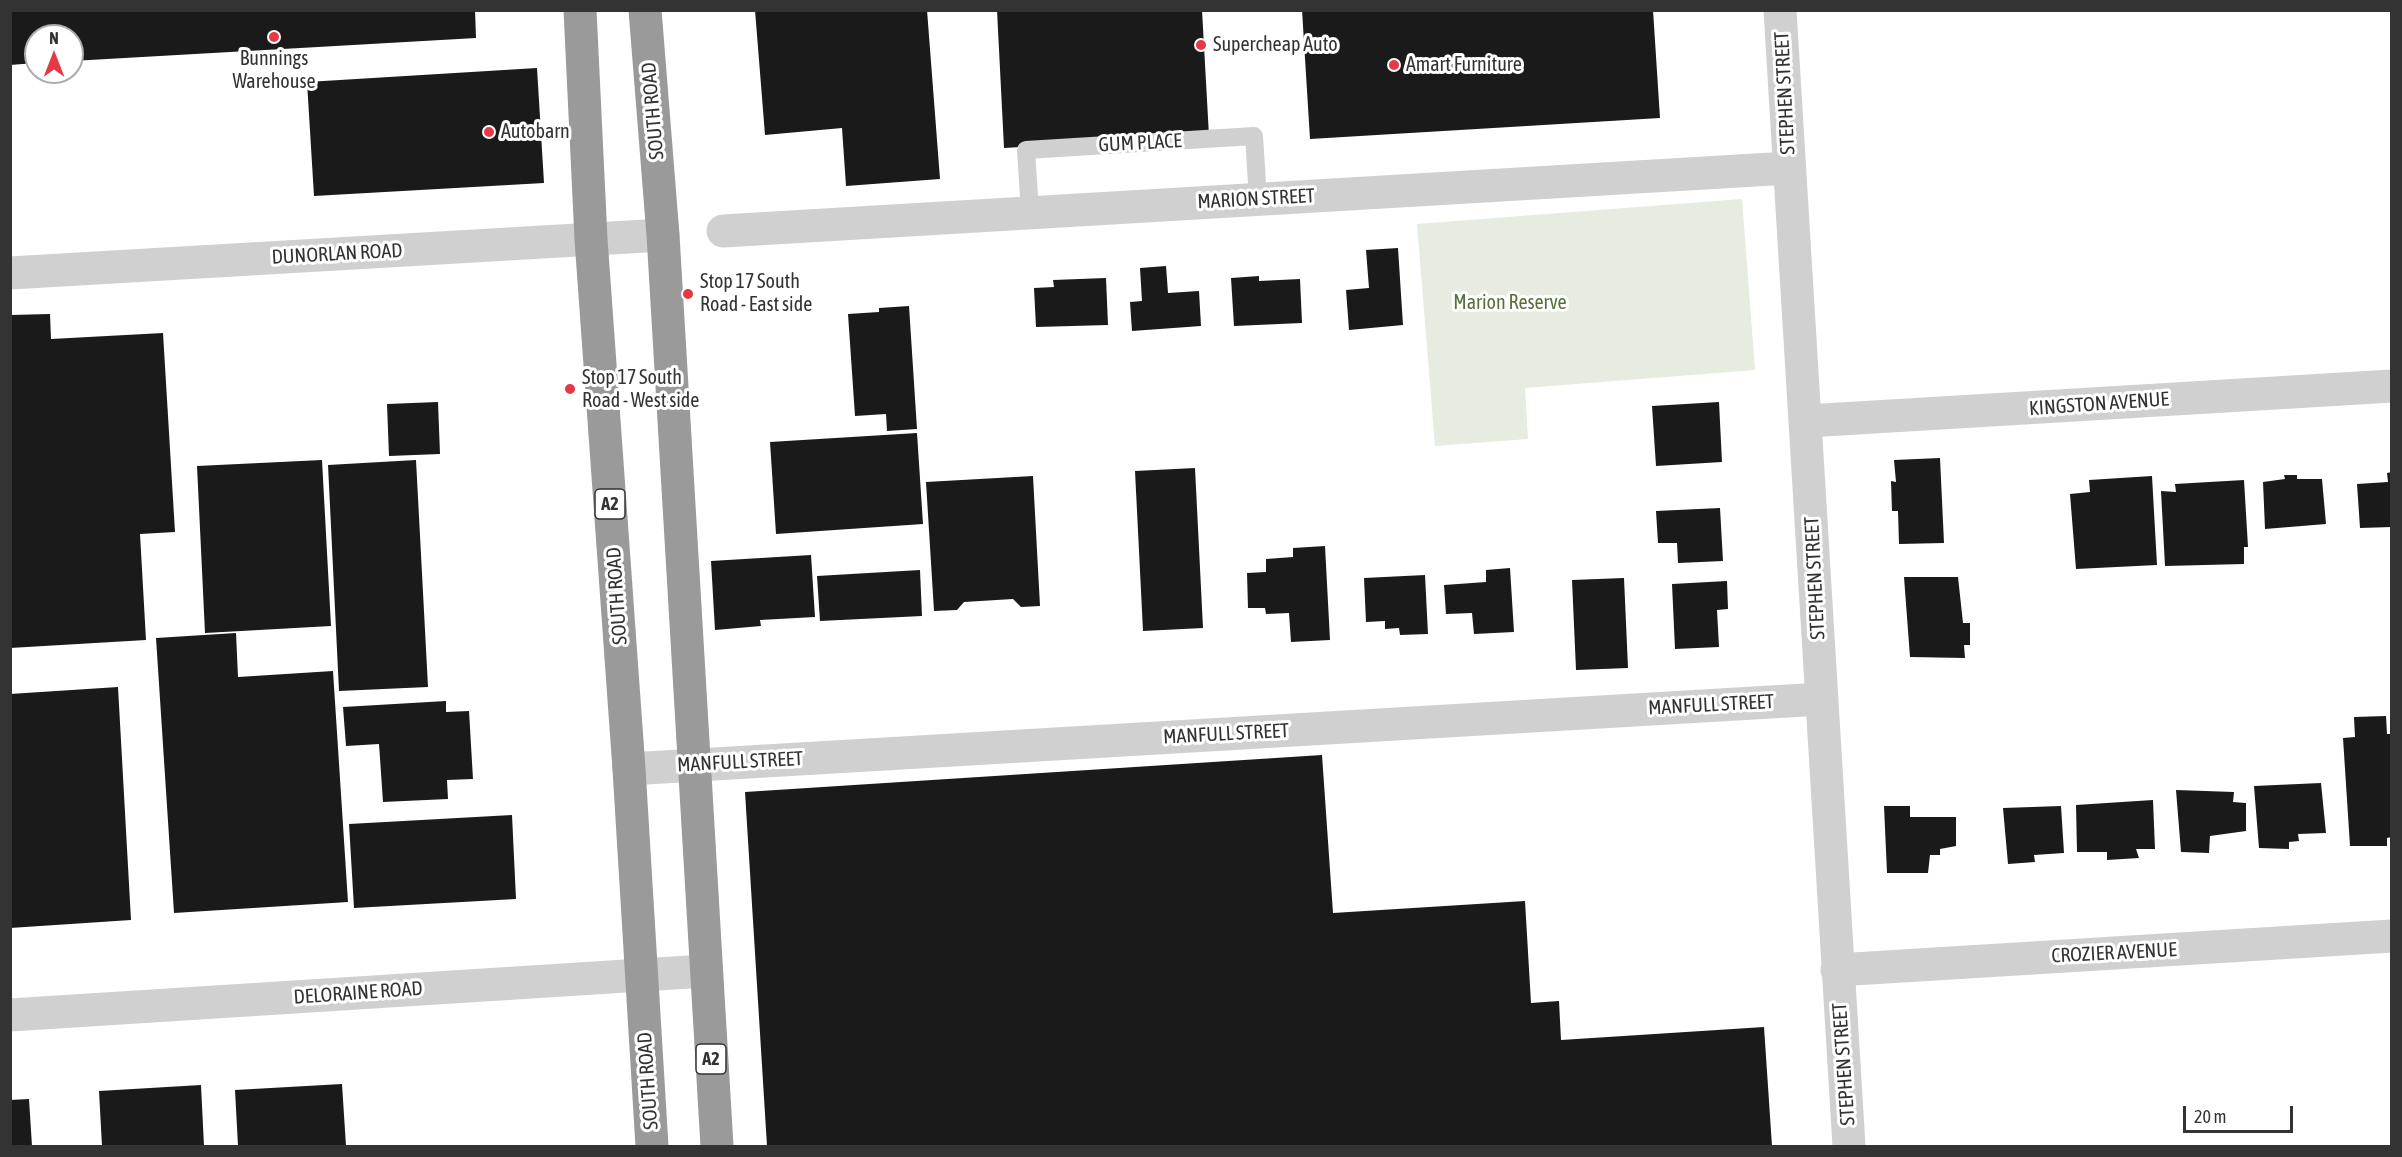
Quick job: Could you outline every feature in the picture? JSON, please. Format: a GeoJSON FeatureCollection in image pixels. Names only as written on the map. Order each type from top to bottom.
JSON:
{"type":"FeatureCollection","features":[{"type":"Feature","properties":{"kind":"highway","name":"SOUTH ROAD"},"geometry":{"type":"LineString","coordinates":[[580,10],[591,239],[629,769],[652,1146]]}},
{"type":"Feature","properties":{"kind":"highway","name":"SOUTH ROAD"},"geometry":{"type":"LineString","coordinates":[[645,10],[663,235],[717,1146]]}},
{"type":"Feature","properties":{"kind":"street","name":"STEPHEN STREET"},"geometry":{"type":"LineString","coordinates":[[1780,10],[1807,421],[1849,1146]]}},
{"type":"Feature","properties":{"kind":"street","name":"MARION STREET"},"geometry":{"type":"LineString","coordinates":[[723,231],[1789,168]]}},
{"type":"Feature","properties":{"kind":"street","name":"DUNORLAN ROAD"},"geometry":{"type":"LineString","coordinates":[[10,273],[663,235]]}},
{"type":"Feature","properties":{"kind":"street","name":"KINGSTON AVENUE"},"geometry":{"type":"LineString","coordinates":[[1807,421],[2391,386]]}},
{"type":"Feature","properties":{"kind":"street","name":"MANFULL STREET"},"geometry":{"type":"LineString","coordinates":[[629,769],[1822,699]]}},
{"type":"Feature","properties":{"kind":"street","name":"CROZIER AVENUE"},"geometry":{"type":"LineString","coordinates":[[1838,970],[2391,936]]}},
{"type":"Feature","properties":{"kind":"street","name":"DELORAINE ROAD"},"geometry":{"type":"LineString","coordinates":[[10,1015],[705,970]]}},
{"type":"Feature","properties":{"kind":"lane","name":"GUM PLACE"},"geometry":{"type":"LineString","coordinates":[[1030,212],[1026,150],[1254,136],[1258,199]]}},
{"type":"Feature","properties":{"kind":"green space","name":"Marion Reserve"},"geometry":{"type":"Polygon","coordinates":[[[1742,199],[1755,370],[1525,388],[1528,439],[1435,446],[1417,224],[1742,199]]]}},
{"type":"Feature","properties":{"kind":"building","name":"Bunnings Warehouse"},"geometry":{"type":"Polygon","coordinates":[[[10,10],[475,10],[476,38],[84,60],[84,24],[24,24],[24,64],[10,65],[10,10]]]}},
{"type":"Feature","properties":{"kind":"building"},"geometry":{"type":"Polygon","coordinates":[[[755,10],[927,10],[940,179],[846,186],[842,128],[765,135],[755,10]]]}},
{"type":"Feature","properties":{"kind":"building"},"geometry":{"type":"Polygon","coordinates":[[[997,10],[1202,10],[1209,136],[1004,148],[997,10]]]}},
{"type":"Feature","properties":{"kind":"building"},"geometry":{"type":"Polygon","coordinates":[[[1302,10],[1653,10],[1660,118],[1310,139],[1302,10]]]}},
{"type":"Feature","properties":{"kind":"building"},"geometry":{"type":"Polygon","coordinates":[[[537,68],[544,183],[314,196],[307,82],[537,68]]]}},
{"type":"Feature","properties":{"kind":"building"},"geometry":{"type":"Polygon","coordinates":[[[1398,248],[1403,325],[1349,330],[1346,290],[1369,288],[1366,250],[1398,248]]]}},
{"type":"Feature","properties":{"kind":"building"},"geometry":{"type":"Polygon","coordinates":[[[1166,266],[1168,293],[1199,291],[1201,326],[1132,331],[1130,302],[1142,301],[1140,268],[1166,266]]]}},
{"type":"Feature","properties":{"kind":"building"},"geometry":{"type":"Polygon","coordinates":[[[1259,276],[1259,281],[1300,279],[1302,323],[1234,326],[1231,278],[1259,276]]]}},
{"type":"Feature","properties":{"kind":"building"},"geometry":{"type":"Polygon","coordinates":[[[1106,278],[1108,325],[1036,327],[1034,288],[1054,287],[1053,280],[1106,278]]]}},
{"type":"Feature","properties":{"kind":"building"},"geometry":{"type":"Polygon","coordinates":[[[909,306],[917,429],[887,431],[886,414],[855,416],[848,314],[879,312],[879,308],[909,306]]]}},
{"type":"Feature","properties":{"kind":"building"},"geometry":{"type":"Polygon","coordinates":[[[50,314],[51,339],[163,333],[175,532],[140,534],[146,640],[10,648],[10,315],[50,314]]]}},
{"type":"Feature","properties":{"kind":"building"},"geometry":{"type":"Polygon","coordinates":[[[438,402],[440,454],[389,456],[387,404],[438,402]]]}},
{"type":"Feature","properties":{"kind":"building"},"geometry":{"type":"Polygon","coordinates":[[[1719,402],[1722,462],[1656,466],[1652,406],[1719,402]]]}},
{"type":"Feature","properties":{"kind":"building"},"geometry":{"type":"Polygon","coordinates":[[[917,433],[923,524],[776,534],[770,442],[917,433]]]}},
{"type":"Feature","properties":{"kind":"building"},"geometry":{"type":"Polygon","coordinates":[[[1940,458],[1944,543],[1899,544],[1898,511],[1892,511],[1891,481],[1896,482],[1894,460],[1940,458]]]}},
{"type":"Feature","properties":{"kind":"building"},"geometry":{"type":"Polygon","coordinates":[[[322,460],[331,626],[205,633],[197,466],[322,460]]]}},
{"type":"Feature","properties":{"kind":"building"},"geometry":{"type":"Polygon","coordinates":[[[416,460],[428,687],[339,691],[328,465],[416,460]]]}},
{"type":"Feature","properties":{"kind":"building"},"geometry":{"type":"Polygon","coordinates":[[[1195,468],[1203,628],[1143,631],[1135,471],[1195,468]]]}},
{"type":"Feature","properties":{"kind":"building"},"geometry":{"type":"Polygon","coordinates":[[[2392,472],[2392,527],[2360,528],[2357,484],[2388,482],[2387,473],[2392,472]]]}},
{"type":"Feature","properties":{"kind":"building"},"geometry":{"type":"Polygon","coordinates":[[[2284,475],[2297,475],[2297,479],[2322,479],[2326,524],[2265,529],[2263,482],[2285,479],[2284,475]]]}},
{"type":"Feature","properties":{"kind":"building"},"geometry":{"type":"Polygon","coordinates":[[[1033,476],[1040,606],[1021,607],[1013,599],[964,602],[957,610],[934,611],[926,482],[1033,476]]]}},
{"type":"Feature","properties":{"kind":"building"},"geometry":{"type":"Polygon","coordinates":[[[2152,476],[2157,565],[2076,569],[2070,494],[2090,492],[2089,480],[2152,476]]]}},
{"type":"Feature","properties":{"kind":"building"},"geometry":{"type":"Polygon","coordinates":[[[2244,480],[2248,547],[2244,547],[2244,564],[2165,566],[2161,491],[2176,492],[2175,484],[2244,480]]]}},
{"type":"Feature","properties":{"kind":"building"},"geometry":{"type":"Polygon","coordinates":[[[1720,508],[1723,561],[1678,563],[1677,543],[1658,543],[1656,511],[1720,508]]]}},
{"type":"Feature","properties":{"kind":"building"},"geometry":{"type":"Polygon","coordinates":[[[1325,546],[1330,640],[1291,642],[1289,613],[1266,614],[1265,608],[1248,608],[1247,573],[1266,572],[1266,559],[1293,557],[1293,548],[1325,546]]]}},
{"type":"Feature","properties":{"kind":"building"},"geometry":{"type":"Polygon","coordinates":[[[811,555],[815,617],[760,620],[761,626],[715,630],[711,561],[811,555]]]}},
{"type":"Feature","properties":{"kind":"building"},"geometry":{"type":"Polygon","coordinates":[[[1510,568],[1514,632],[1474,634],[1472,613],[1446,614],[1444,585],[1486,582],[1486,570],[1510,568]]]}},
{"type":"Feature","properties":{"kind":"building"},"geometry":{"type":"Polygon","coordinates":[[[920,570],[922,616],[820,621],[817,576],[920,570]]]}},
{"type":"Feature","properties":{"kind":"building"},"geometry":{"type":"Polygon","coordinates":[[[1425,575],[1428,634],[1400,635],[1399,628],[1385,629],[1385,621],[1366,622],[1364,578],[1425,575]]]}},
{"type":"Feature","properties":{"kind":"building"},"geometry":{"type":"Polygon","coordinates":[[[1904,577],[1958,577],[1963,623],[1970,623],[1970,645],[1964,645],[1965,658],[1910,657],[1904,577]]]}},
{"type":"Feature","properties":{"kind":"building"},"geometry":{"type":"Polygon","coordinates":[[[1624,578],[1628,668],[1576,670],[1572,580],[1624,578]]]}},
{"type":"Feature","properties":{"kind":"building"},"geometry":{"type":"Polygon","coordinates":[[[1727,581],[1728,609],[1717,610],[1719,647],[1675,649],[1672,584],[1727,581]]]}},
{"type":"Feature","properties":{"kind":"building"},"geometry":{"type":"Polygon","coordinates":[[[236,633],[238,677],[333,671],[348,902],[174,913],[156,638],[236,633]]]}},
{"type":"Feature","properties":{"kind":"building"},"geometry":{"type":"Polygon","coordinates":[[[118,687],[131,920],[10,928],[10,694],[118,687]]]}},
{"type":"Feature","properties":{"kind":"building"},"geometry":{"type":"Polygon","coordinates":[[[446,701],[446,712],[469,711],[473,779],[447,780],[448,799],[383,802],[379,744],[346,746],[343,707],[446,701]]]}},
{"type":"Feature","properties":{"kind":"building"},"geometry":{"type":"Polygon","coordinates":[[[2386,716],[2387,734],[2392,734],[2392,837],[2387,838],[2387,846],[2350,846],[2343,738],[2355,737],[2354,717],[2386,716]]]}},
{"type":"Feature","properties":{"kind":"building"},"geometry":{"type":"Polygon","coordinates":[[[1322,755],[1333,913],[1525,901],[1531,1003],[1559,1001],[1561,1040],[1764,1027],[1772,1146],[767,1146],[745,792],[1322,755]]]}},
{"type":"Feature","properties":{"kind":"building"},"geometry":{"type":"Polygon","coordinates":[[[2321,783],[2326,833],[2298,834],[2299,841],[2289,842],[2289,849],[2259,848],[2254,786],[2321,783]]]}},
{"type":"Feature","properties":{"kind":"building"},"geometry":{"type":"Polygon","coordinates":[[[2176,790],[2234,792],[2233,802],[2246,803],[2246,831],[2210,836],[2209,853],[2181,852],[2176,790]]]}},
{"type":"Feature","properties":{"kind":"building"},"geometry":{"type":"Polygon","coordinates":[[[2153,800],[2155,849],[2136,849],[2139,858],[2107,860],[2107,852],[2077,852],[2076,805],[2153,800]]]}},
{"type":"Feature","properties":{"kind":"building"},"geometry":{"type":"Polygon","coordinates":[[[1884,806],[1910,806],[1910,817],[1956,817],[1956,846],[1940,849],[1940,855],[1930,855],[1928,873],[1887,873],[1884,806]]]}},
{"type":"Feature","properties":{"kind":"building"},"geometry":{"type":"Polygon","coordinates":[[[2061,806],[2064,853],[2034,855],[2035,862],[2008,864],[2003,808],[2061,806]]]}},
{"type":"Feature","properties":{"kind":"building"},"geometry":{"type":"Polygon","coordinates":[[[512,815],[516,899],[354,908],[349,824],[512,815]]]}},
{"type":"Feature","properties":{"kind":"building"},"geometry":{"type":"Polygon","coordinates":[[[342,1084],[346,1146],[238,1146],[235,1090],[342,1084]]]}},
{"type":"Feature","properties":{"kind":"building"},"geometry":{"type":"Polygon","coordinates":[[[201,1085],[204,1146],[102,1146],[99,1091],[201,1085]]]}},
{"type":"Feature","properties":{"kind":"building"},"geometry":{"type":"Polygon","coordinates":[[[29,1099],[32,1146],[10,1146],[10,1100],[29,1099]]]}},
{"type":"Feature","properties":{"kind":"place","name":"Bunnings Warehouse"},"geometry":{"type":"Point","coordinates":[274,37]}},
{"type":"Feature","properties":{"kind":"place","name":"Supercheap Auto"},"geometry":{"type":"Point","coordinates":[1201,45]}},
{"type":"Feature","properties":{"kind":"place","name":"Amart Furniture"},"geometry":{"type":"Point","coordinates":[1394,65]}},
{"type":"Feature","properties":{"kind":"place","name":"Autobarn"},"geometry":{"type":"Point","coordinates":[489,132]}},
{"type":"Feature","properties":{"kind":"place","name":"Stop 17 South Road - East side"},"geometry":{"type":"Point","coordinates":[688,294]}},
{"type":"Feature","properties":{"kind":"place","name":"Stop 17 South Road - West side"},"geometry":{"type":"Point","coordinates":[570,389]}}]}
